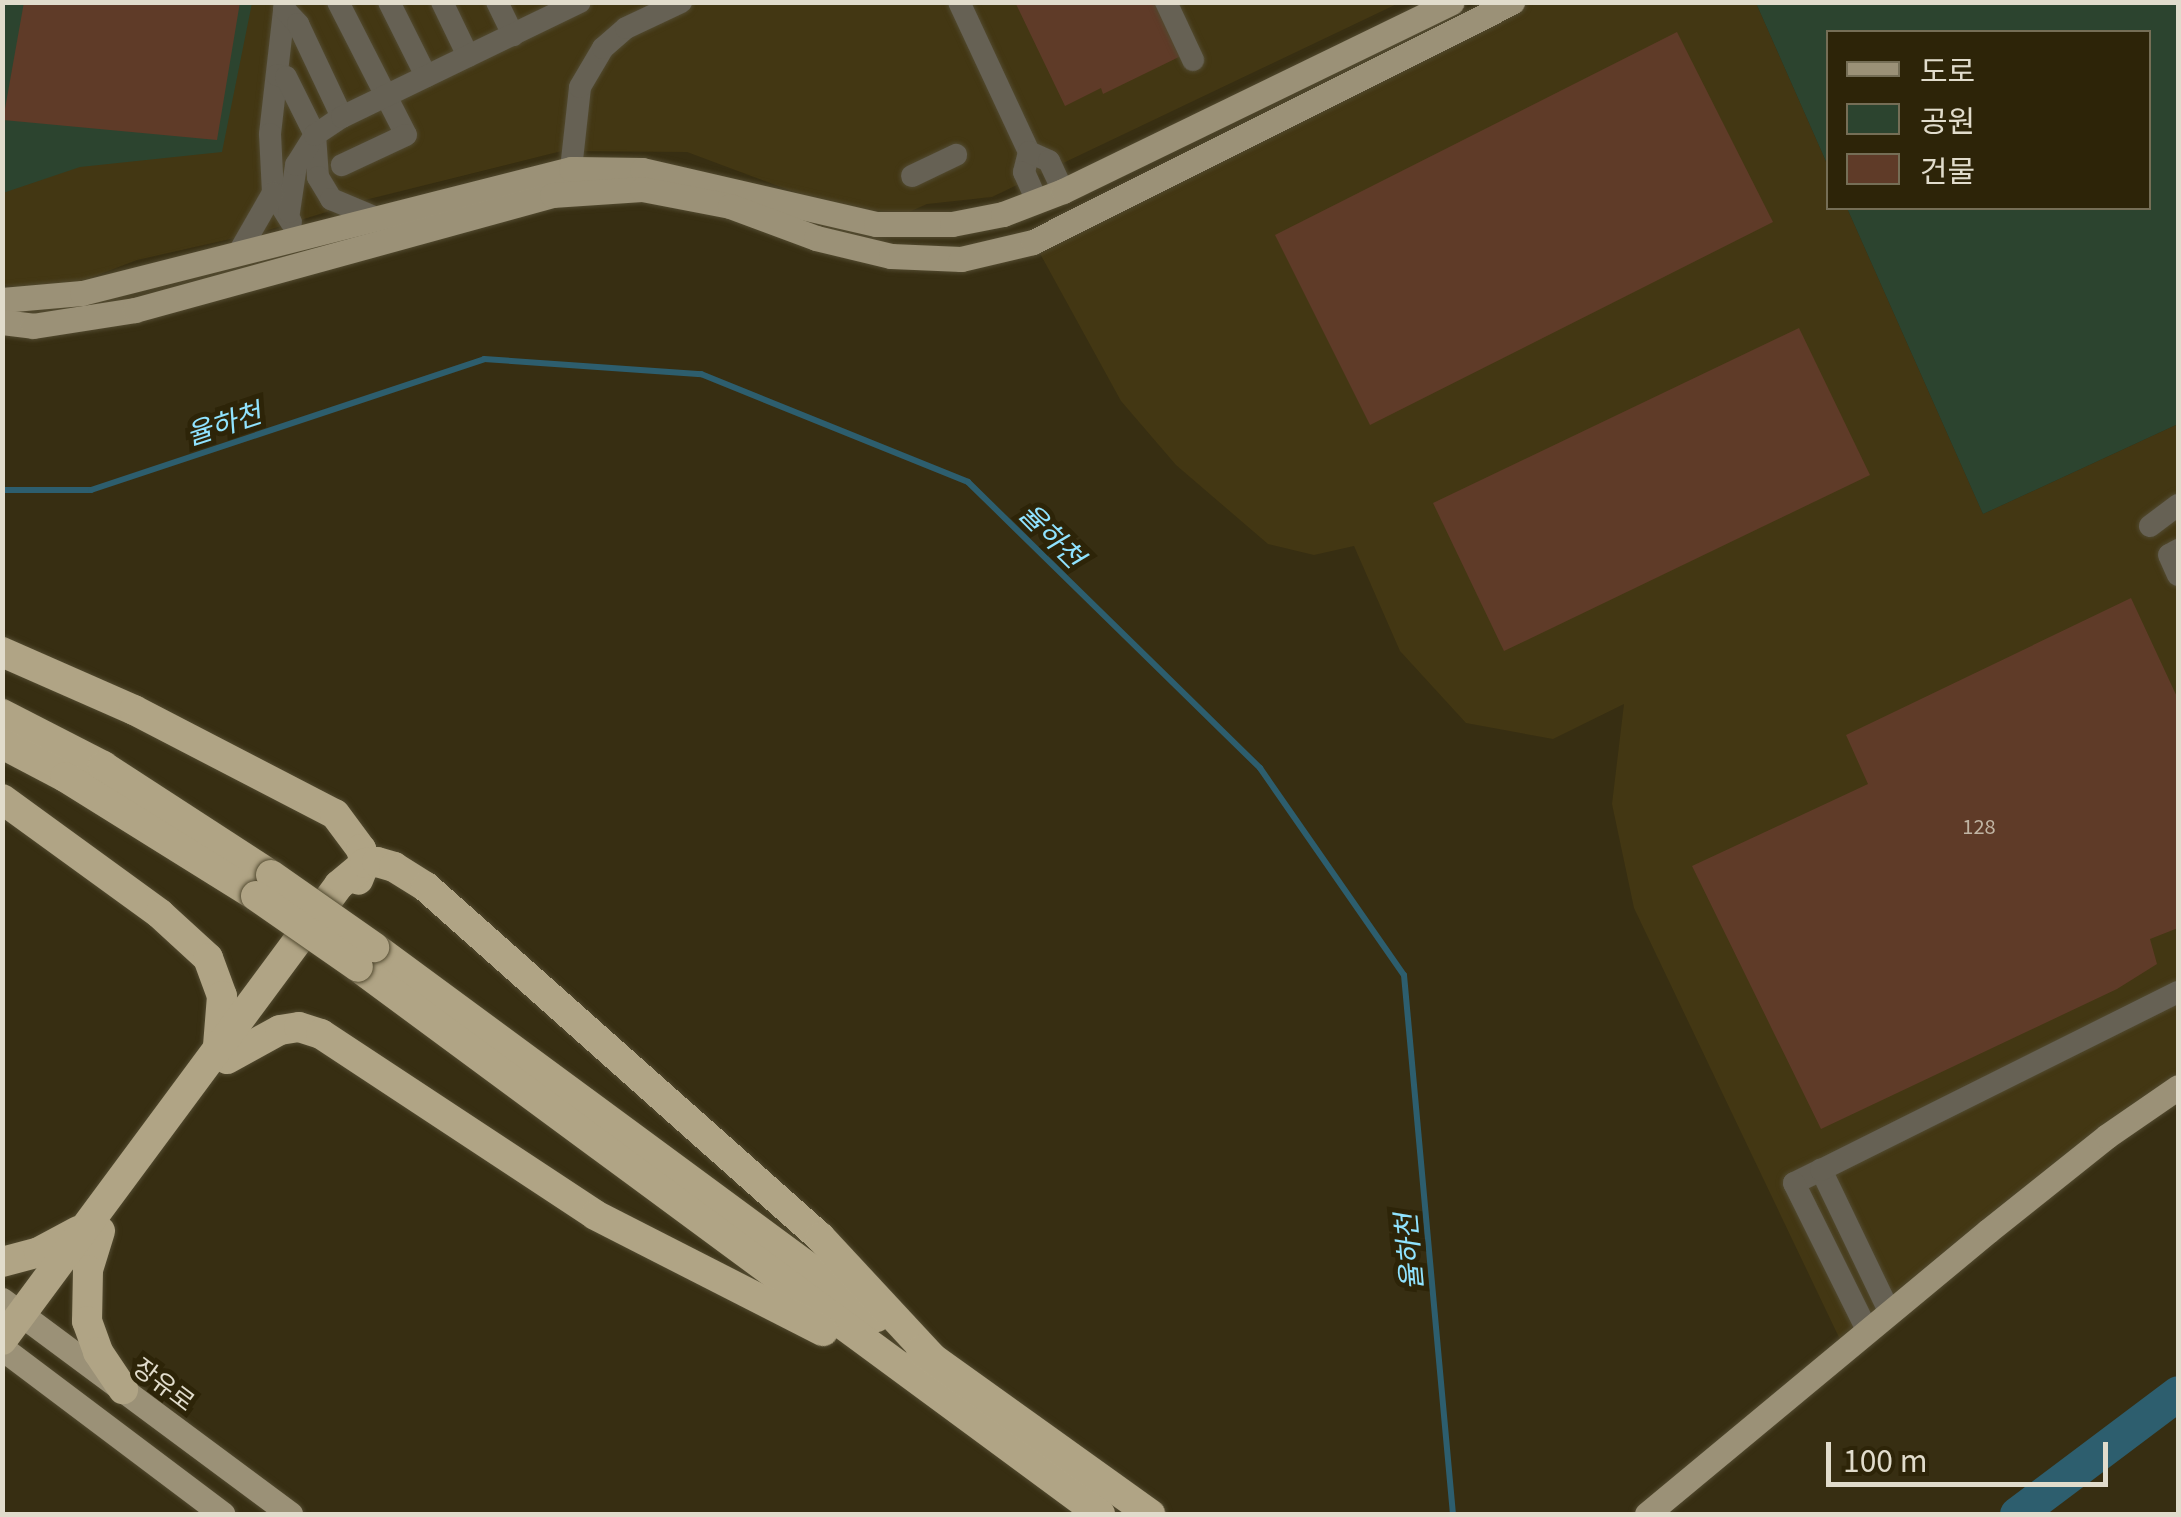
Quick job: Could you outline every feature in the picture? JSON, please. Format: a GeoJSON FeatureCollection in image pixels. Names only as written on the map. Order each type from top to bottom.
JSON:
{"type":"FeatureCollection","features":[{"type":"Feature","properties":{"kind":"highway"},"geometry":{"type":"LineString","coordinates":[[2,652],[134,710],[335,814],[351,831],[364,863]]}},
{"type":"Feature","properties":{"kind":"highway"},"geometry":{"type":"LineString","coordinates":[[2,714],[104,766],[263,886],[1150,1514]]}},
{"type":"Feature","properties":{"kind":"highway"},"geometry":{"type":"LineString","coordinates":[[2,744],[263,886]]}},
{"type":"Feature","properties":{"kind":"highway"},"geometry":{"type":"LineString","coordinates":[[2,799],[160,914],[208,958],[222,996],[222,1056]]}},
{"type":"Feature","properties":{"kind":"highway"},"geometry":{"type":"LineString","coordinates":[[6,1348],[20,1313],[95,1228],[222,1056],[338,885],[364,863],[394,866],[426,887],[820,1237],[936,1362]]}},
{"type":"Feature","properties":{"kind":"highway"},"geometry":{"type":"LineString","coordinates":[[366,957],[895,1367],[1100,1514]]}},
{"type":"Feature","properties":{"kind":"highway"},"geometry":{"type":"LineString","coordinates":[[222,1056],[280,1030],[299,1027],[322,1034],[595,1214],[895,1367]]}},
{"type":"Feature","properties":{"kind":"highway"},"geometry":{"type":"LineString","coordinates":[[2,1262],[39,1252],[95,1228]]}},
{"type":"Feature","properties":{"kind":"highway"},"geometry":{"type":"LineString","coordinates":[[95,1228],[88,1270],[87,1320],[98,1352],[123,1389]]}},
{"type":"Feature","properties":{"kind":"main road"},"geometry":{"type":"LineString","coordinates":[[2,322],[33,326],[135,310],[552,196],[642,189],[730,206],[816,238],[890,256],[962,259],[1033,242],[1512,2]]}},
{"type":"Feature","properties":{"kind":"main road"},"geometry":{"type":"LineString","coordinates":[[2,300],[82,293],[571,169],[642,170],[876,224],[952,224],[1063,191],[1450,3]]}},
{"type":"Feature","properties":{"kind":"main road"},"geometry":{"type":"LineString","coordinates":[[1647,1514],[2107,1136],[2178,1087]]}},
{"type":"Feature","properties":{"kind":"main road","name":"장유로"},"geometry":{"type":"LineString","coordinates":[[20,1313],[290,1514]]}},
{"type":"Feature","properties":{"kind":"main road"},"geometry":{"type":"LineString","coordinates":[[6,1348],[222,1514]]}},
{"type":"Feature","properties":{"kind":"lane"},"geometry":{"type":"LineString","coordinates":[[338,2],[406,134],[342,165]]}},
{"type":"Feature","properties":{"kind":"lane"},"geometry":{"type":"LineString","coordinates":[[389,2],[426,76]]}},
{"type":"Feature","properties":{"kind":"lane"},"geometry":{"type":"LineString","coordinates":[[442,2],[468,56]]}},
{"type":"Feature","properties":{"kind":"lane"},"geometry":{"type":"LineString","coordinates":[[497,2],[513,35]]}},
{"type":"Feature","properties":{"kind":"lane"},"geometry":{"type":"LineString","coordinates":[[288,212],[296,166],[314,135],[342,117],[513,35],[551,9],[580,2]]}},
{"type":"Feature","properties":{"kind":"lane"},"geometry":{"type":"LineString","coordinates":[[571,169],[580,87],[603,48],[626,28],[681,2]]}},
{"type":"Feature","properties":{"kind":"lane"},"geometry":{"type":"LineString","coordinates":[[959,2],[1028,152],[1024,172],[1037,201]]}},
{"type":"Feature","properties":{"kind":"lane"},"geometry":{"type":"LineString","coordinates":[[1166,2],[1193,60]]}},
{"type":"Feature","properties":{"kind":"lane"},"geometry":{"type":"LineString","coordinates":[[284,6],[298,24],[342,117]]}},
{"type":"Feature","properties":{"kind":"lane"},"geometry":{"type":"LineString","coordinates":[[238,254],[273,193],[270,134],[284,6]]}},
{"type":"Feature","properties":{"kind":"lane"},"geometry":{"type":"LineString","coordinates":[[276,75],[286,76],[314,135],[318,178],[331,199],[374,217]]}},
{"type":"Feature","properties":{"kind":"lane"},"geometry":{"type":"LineString","coordinates":[[1028,152],[1049,161],[1063,191]]}},
{"type":"Feature","properties":{"kind":"lane"},"geometry":{"type":"LineString","coordinates":[[912,176],[956,155]]}},
{"type":"Feature","properties":{"kind":"lane"},"geometry":{"type":"LineString","coordinates":[[273,193],[288,212],[303,264]]}},
{"type":"Feature","properties":{"kind":"lane"},"geometry":{"type":"LineString","coordinates":[[2150,526],[2178,505]]}},
{"type":"Feature","properties":{"kind":"lane"},"geometry":{"type":"LineString","coordinates":[[2178,550],[2168,555],[2178,575]]}},
{"type":"Feature","properties":{"kind":"lane"},"geometry":{"type":"LineString","coordinates":[[1867,1330],[1794,1183],[2178,992]]}},
{"type":"Feature","properties":{"kind":"lane"},"geometry":{"type":"LineString","coordinates":[[1822,1170],[1889,1312]]}},
{"type":"Feature","properties":{"kind":"shaded area"},"geometry":{"type":"Polygon","coordinates":[[[3,3],[1399,3],[992,197],[927,204],[909,212],[869,210],[808,197],[687,152],[562,151],[365,200],[262,232],[137,260],[74,284],[24,287],[3,285],[3,3]]]}},
{"type":"Feature","properties":{"kind":"shaded area"},"geometry":{"type":"Polygon","coordinates":[[[1526,3],[1756,3],[1826,161],[1826,210],[1848,210],[1983,514],[2178,424],[2178,1087],[1845,1350],[1634,908],[1612,804],[1624,704],[1553,739],[1466,723],[1400,651],[1354,546],[1314,555],[1268,544],[1176,465],[1121,401],[1032,239],[1526,3]]]}},
{"type":"Feature","properties":{"kind":"green space"},"geometry":{"type":"Polygon","coordinates":[[[3,3],[252,3],[222,152],[80,167],[3,193],[3,3]]]}},
{"type":"Feature","properties":{"kind":"green space"},"geometry":{"type":"Polygon","coordinates":[[[1756,3],[2178,3],[2178,424],[1983,514],[1848,210],[2151,210],[2151,30],[1826,30],[1826,161],[1756,3]]]}},
{"type":"Feature","properties":{"kind":"building"},"geometry":{"type":"Polygon","coordinates":[[[24,2],[240,2],[217,140],[3,120],[24,2]]]}},
{"type":"Feature","properties":{"kind":"building"},"geometry":{"type":"Polygon","coordinates":[[[1015,2],[1156,2],[1181,56],[1103,94],[1101,88],[1065,106],[1015,2]]]}},
{"type":"Feature","properties":{"kind":"building"},"geometry":{"type":"Polygon","coordinates":[[[1677,32],[1773,222],[1370,425],[1275,235],[1677,32]]]}},
{"type":"Feature","properties":{"kind":"building"},"geometry":{"type":"Polygon","coordinates":[[[1799,328],[1870,475],[1504,651],[1433,503],[1799,328]]]}},
{"type":"Feature","properties":{"kind":"building"},"geometry":{"type":"Polygon","coordinates":[[[2131,598],[2178,699],[2178,928],[2150,939],[2157,964],[2117,989],[1821,1129],[1692,866],[1868,784],[1846,735],[2131,598]]]}},
{"type":"Feature","properties":{"kind":"waterway","name":"율하천"},"geometry":{"type":"LineString","coordinates":[[2,490],[91,490],[484,359],[701,374],[968,482],[1260,768],[1404,975],[1453,1514]]}},
{"type":"Feature","properties":{"kind":"waterway"},"geometry":{"type":"LineString","coordinates":[[2017,1514],[2178,1393]]}}]}
